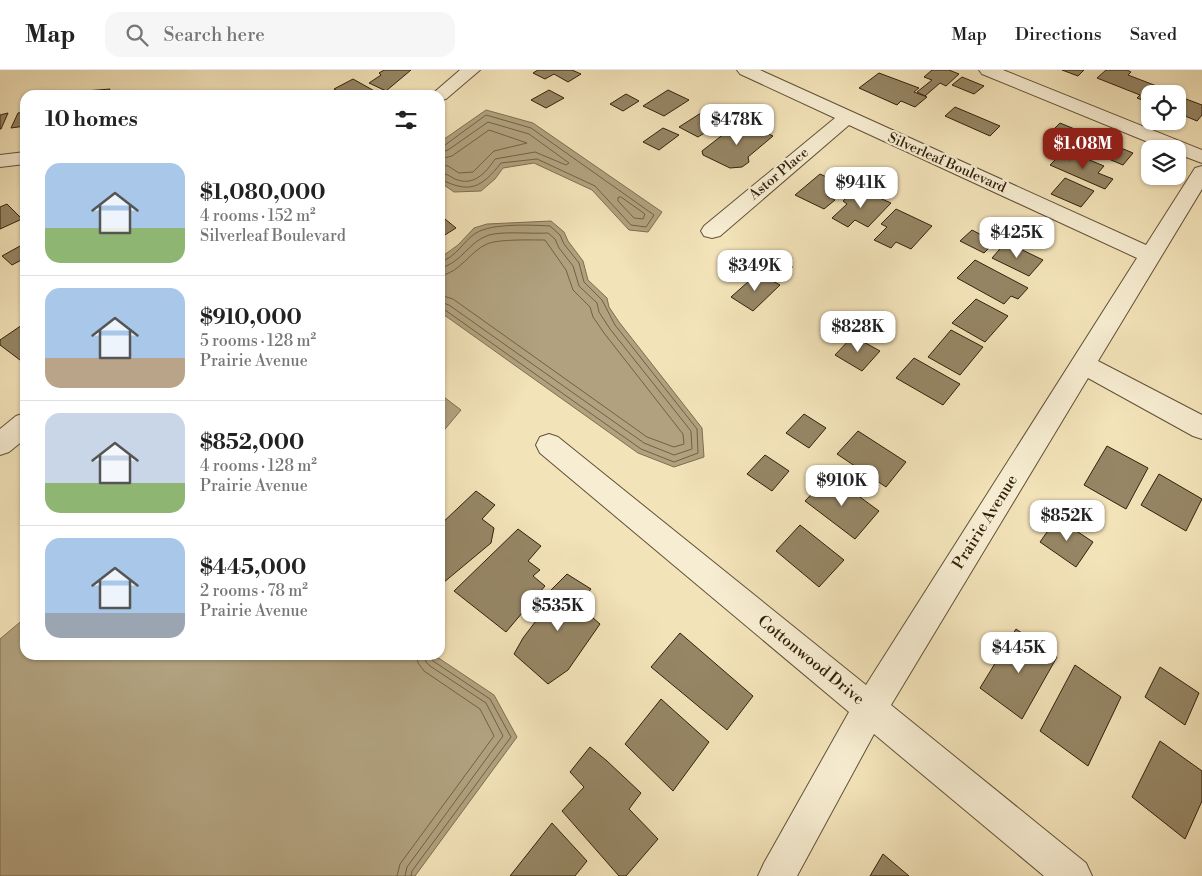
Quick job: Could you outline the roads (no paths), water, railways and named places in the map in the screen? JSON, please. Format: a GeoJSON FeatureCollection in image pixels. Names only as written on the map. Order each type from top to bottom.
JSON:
{"type":"FeatureCollection","features":[{"type":"Feature","properties":{"kind":"street"},"geometry":{"type":"LineString","coordinates":[[445,91],[471,70]]}},
{"type":"Feature","properties":{"kind":"street","name":"Silverleaf Boulevard"},"geometry":{"type":"LineString","coordinates":[[746,70],[1149,255]]}},
{"type":"Feature","properties":{"kind":"street"},"geometry":{"type":"LineString","coordinates":[[988,70],[1202,157]]}},
{"type":"Feature","properties":{"kind":"street","name":"Astor Place"},"geometry":{"type":"LineString","coordinates":[[712,231],[847,118]]}},
{"type":"Feature","properties":{"kind":"street"},"geometry":{"type":"LineString","coordinates":[[0,161],[20,159]]}},
{"type":"Feature","properties":{"kind":"street","name":"Prairie Avenue"},"geometry":{"type":"LineString","coordinates":[[777,876],[870,708],[1202,172]]}},
{"type":"Feature","properties":{"kind":"street"},"geometry":{"type":"LineString","coordinates":[[1082,364],[1202,428]]}},
{"type":"Feature","properties":{"kind":"street"},"geometry":{"type":"LineString","coordinates":[[0,444],[20,428]]}},
{"type":"Feature","properties":{"kind":"street","name":"Cottonwood Drive"},"geometry":{"type":"LineString","coordinates":[[549,445],[1073,876]]}},
{"type":"Feature","properties":{"kind":"water"},"geometry":{"type":"Polygon","coordinates":[[[486,110],[533,123],[662,212],[648,232],[629,230],[592,190],[534,163],[503,168],[495,179],[481,191],[454,192],[445,186],[445,139],[486,110]]]}},
{"type":"Feature","properties":{"kind":"water"},"geometry":{"type":"Polygon","coordinates":[[[551,221],[564,232],[568,241],[583,261],[588,280],[607,298],[609,307],[619,322],[702,428],[704,457],[674,467],[638,453],[445,316],[445,254],[458,245],[474,228],[487,224],[551,221]]]}},
{"type":"Feature","properties":{"kind":"water"},"geometry":{"type":"Polygon","coordinates":[[[445,398],[461,410],[445,429],[445,398]]]}},
{"type":"Feature","properties":{"kind":"water"},"geometry":{"type":"Polygon","coordinates":[[[20,622],[20,660],[442,660],[494,695],[517,737],[415,876],[0,876],[0,639],[20,622]]]}}]}
